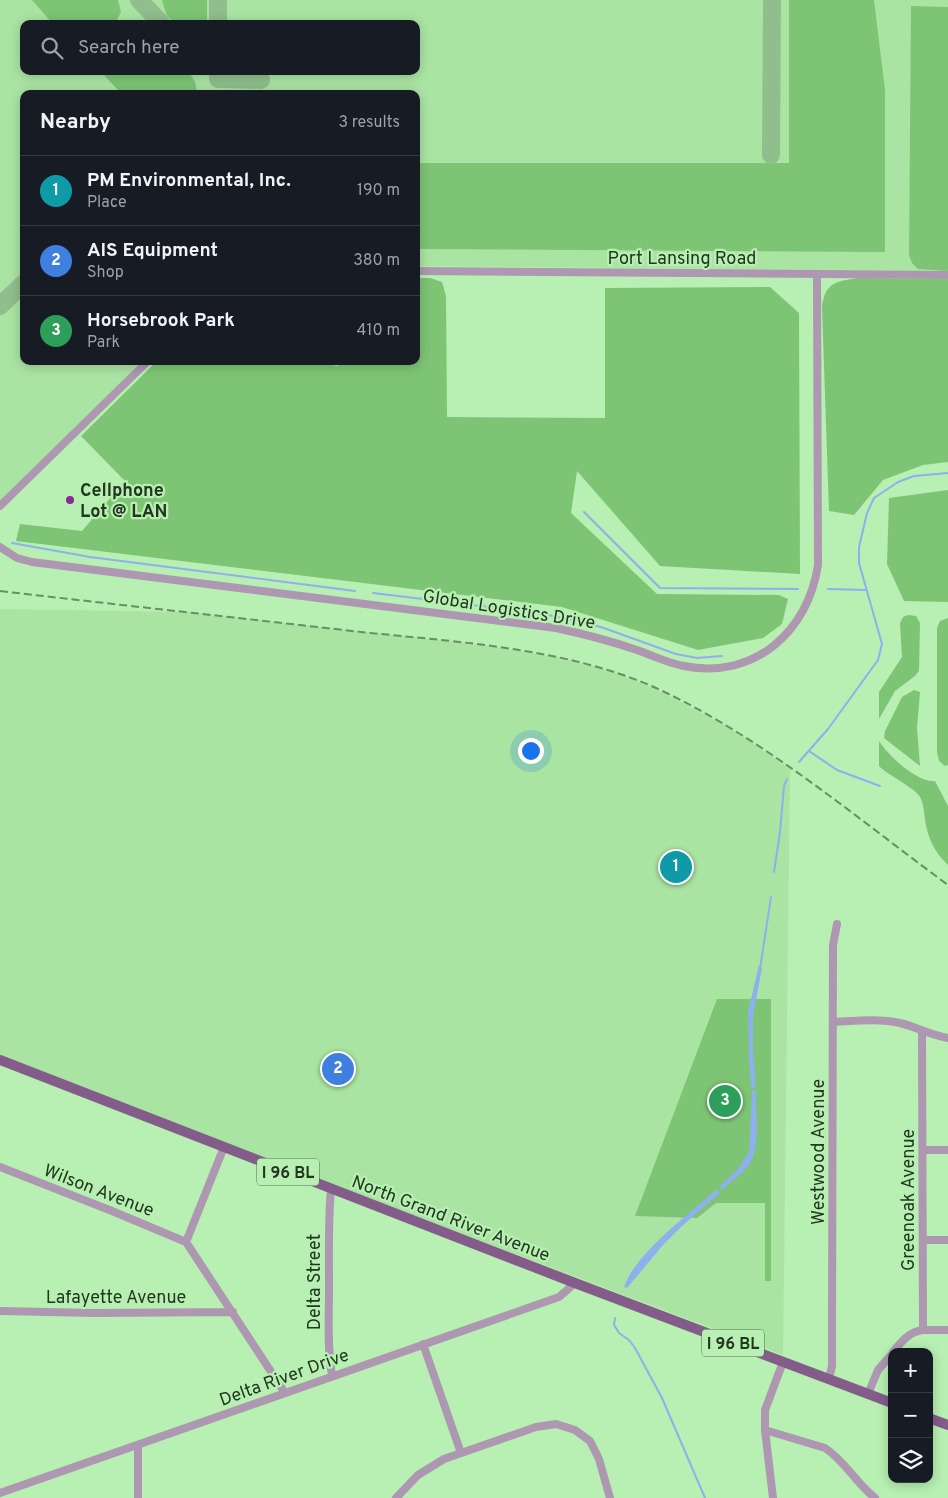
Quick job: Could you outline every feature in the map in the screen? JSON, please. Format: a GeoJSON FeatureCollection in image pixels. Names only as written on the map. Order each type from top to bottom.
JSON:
{"type":"FeatureCollection","features":[{"type":"Feature","properties":{"kind":"main road","name":"North Grand River Avenue"},"geometry":{"type":"LineString","coordinates":[[0,1060],[575,1283],[888,1402]]}},
{"type":"Feature","properties":{"kind":"main road"},"geometry":{"type":"LineString","coordinates":[[933,1419],[948,1425]]}},
{"type":"Feature","properties":{"kind":"street","name":"Port Lansing Road"},"geometry":{"type":"LineString","coordinates":[[420,271],[948,275]]}},
{"type":"Feature","properties":{"kind":"street","name":"Global Logistics Drive"},"geometry":{"type":"LineString","coordinates":[[0,547],[17,558],[32,562],[556,628],[617,643],[684,666],[726,667],[747,661],[777,643],[794,627],[807,605],[816,580],[818,565],[817,274]]}},
{"type":"Feature","properties":{"kind":"street"},"geometry":{"type":"LineString","coordinates":[[0,506],[144,365]]}},
{"type":"Feature","properties":{"kind":"street","name":"Westwood Avenue"},"geometry":{"type":"LineString","coordinates":[[829,1379],[832,1366],[833,946],[837,924]]}},
{"type":"Feature","properties":{"kind":"street"},"geometry":{"type":"LineString","coordinates":[[833,1022],[889,1021],[948,1038]]}},
{"type":"Feature","properties":{"kind":"street","name":"Greenoak Avenue"},"geometry":{"type":"LineString","coordinates":[[922,1032],[923,1330]]}},
{"type":"Feature","properties":{"kind":"street"},"geometry":{"type":"LineString","coordinates":[[224,1147],[186,1242],[285,1393]]}},
{"type":"Feature","properties":{"kind":"street"},"geometry":{"type":"LineString","coordinates":[[923,1150],[948,1150]]}},
{"type":"Feature","properties":{"kind":"street","name":"Wilson Avenue"},"geometry":{"type":"LineString","coordinates":[[0,1168],[186,1242]]}},
{"type":"Feature","properties":{"kind":"street","name":"Delta Street"},"geometry":{"type":"LineString","coordinates":[[331,1189],[329,1210],[329,1336],[332,1376]]}},
{"type":"Feature","properties":{"kind":"street"},"geometry":{"type":"LineString","coordinates":[[923,1240],[948,1240]]}},
{"type":"Feature","properties":{"kind":"street","name":"Delta River Drive"},"geometry":{"type":"LineString","coordinates":[[0,1493],[559,1297],[575,1283]]}},
{"type":"Feature","properties":{"kind":"street","name":"Lafayette Avenue"},"geometry":{"type":"LineString","coordinates":[[0,1311],[233,1312]]}},
{"type":"Feature","properties":{"kind":"street"},"geometry":{"type":"LineString","coordinates":[[897,1348],[918,1330],[948,1330]]}},
{"type":"Feature","properties":{"kind":"street"},"geometry":{"type":"LineString","coordinates":[[423,1344],[461,1453]]}},
{"type":"Feature","properties":{"kind":"street"},"geometry":{"type":"LineString","coordinates":[[868,1394],[878,1370],[888,1358]]}},
{"type":"Feature","properties":{"kind":"street"},"geometry":{"type":"LineString","coordinates":[[774,1498],[765,1430],[765,1410],[783,1362]]}},
{"type":"Feature","properties":{"kind":"street"},"geometry":{"type":"LineString","coordinates":[[396,1498],[408,1484],[429,1467],[461,1453],[536,1427],[547,1425],[565,1426],[575,1430],[584,1436],[595,1448],[602,1466],[610,1498]]}},
{"type":"Feature","properties":{"kind":"street"},"geometry":{"type":"LineString","coordinates":[[765,1430],[825,1448],[875,1498]]}},
{"type":"Feature","properties":{"kind":"street"},"geometry":{"type":"LineString","coordinates":[[138,1445],[138,1498]]}},
{"type":"Feature","properties":{"kind":"shaded area"},"geometry":{"type":"Polygon","coordinates":[[[0,0],[948,0],[948,271],[420,266],[420,90],[20,90],[20,365],[138,365],[0,501],[0,0]]]}},
{"type":"Feature","properties":{"kind":"shaded area"},"geometry":{"type":"Polygon","coordinates":[[[32,0],[118,0],[121,12],[117,20],[50,20],[32,0]]]}},
{"type":"Feature","properties":{"kind":"shaded area"},"geometry":{"type":"Polygon","coordinates":[[[162,0],[207,0],[207,20],[171,20],[166,14],[162,0]]]}},
{"type":"Feature","properties":{"kind":"shaded area"},"geometry":{"type":"Polygon","coordinates":[[[789,0],[874,0],[885,90],[885,252],[420,249],[420,163],[789,163],[789,0]]]}},
{"type":"Feature","properties":{"kind":"shaded area"},"geometry":{"type":"Polygon","coordinates":[[[911,6],[948,7],[948,271],[918,269],[912,263],[909,255],[911,6]]]}},
{"type":"Feature","properties":{"kind":"shaded area"},"geometry":{"type":"Polygon","coordinates":[[[104,75],[190,75],[196,84],[196,90],[118,90],[104,75]]]}},
{"type":"Feature","properties":{"kind":"shaded area"},"geometry":{"type":"Polygon","coordinates":[[[420,278],[430,278],[442,282],[446,296],[447,417],[605,418],[605,288],[770,287],[799,313],[800,574],[660,566],[577,471],[571,513],[657,594],[779,595],[788,599],[782,624],[763,638],[698,650],[562,607],[16,541],[20,524],[82,531],[125,481],[81,436],[153,365],[420,365],[420,278]]]}},
{"type":"Feature","properties":{"kind":"shaded area"},"geometry":{"type":"Polygon","coordinates":[[[859,278],[948,279],[948,462],[923,465],[883,480],[854,515],[829,511],[822,307],[826,292],[833,284],[859,278]]]}},
{"type":"Feature","properties":{"kind":"shaded area"},"geometry":{"type":"Polygon","coordinates":[[[948,490],[948,602],[904,601],[887,564],[889,498],[948,490]]]}},
{"type":"Feature","properties":{"kind":"shaded area"},"geometry":{"type":"Polygon","coordinates":[[[0,609],[186,612],[482,645],[563,658],[616,673],[654,688],[728,727],[790,768],[783,1355],[0,1059],[0,609]]]}},
{"type":"Feature","properties":{"kind":"shaded area"},"geometry":{"type":"Polygon","coordinates":[[[908,615],[916,616],[920,623],[919,671],[895,691],[879,719],[879,692],[902,657],[900,623],[903,617],[908,615]]]}},
{"type":"Feature","properties":{"kind":"shaded area"},"geometry":{"type":"Polygon","coordinates":[[[948,618],[948,765],[945,766],[939,761],[937,752],[937,628],[940,621],[948,618]]]}},
{"type":"Feature","properties":{"kind":"shaded area"},"geometry":{"type":"Polygon","coordinates":[[[914,690],[920,692],[917,728],[920,766],[884,738],[885,731],[902,697],[914,690]]]}},
{"type":"Feature","properties":{"kind":"shaded area"},"geometry":{"type":"Polygon","coordinates":[[[879,741],[896,760],[912,773],[920,778],[935,781],[948,806],[948,865],[935,850],[930,839],[920,797],[912,789],[879,766],[879,741]]]}},
{"type":"Feature","properties":{"kind":"shaded area"},"geometry":{"type":"Polygon","coordinates":[[[717,999],[771,999],[771,1281],[765,1281],[765,1203],[716,1203],[697,1218],[635,1216],[717,999]]]}},
{"type":"Feature","properties":{"kind":"water"},"geometry":{"type":"Polygon","coordinates":[[[759,965],[762,968],[753,1016],[756,1087],[751,1087],[748,1012],[759,965]]]}},
{"type":"Feature","properties":{"kind":"water"},"geometry":{"type":"Polygon","coordinates":[[[752,1090],[756,1090],[757,1129],[755,1149],[748,1166],[722,1190],[720,1186],[737,1170],[749,1152],[752,1090]]]}},
{"type":"Feature","properties":{"kind":"water"},"geometry":{"type":"Polygon","coordinates":[[[717,1189],[720,1193],[682,1226],[663,1245],[627,1288],[624,1287],[639,1261],[651,1248],[717,1189]]]}},
{"type":"Feature","properties":{"kind":"waterway"},"geometry":{"type":"LineString","coordinates":[[799,762],[828,729],[878,660],[882,644],[859,563],[859,547],[867,513],[874,498],[898,482],[914,476],[948,473]]}},
{"type":"Feature","properties":{"kind":"waterway"},"geometry":{"type":"LineString","coordinates":[[584,512],[660,588],[798,589]]}},
{"type":"Feature","properties":{"kind":"waterway"},"geometry":{"type":"LineString","coordinates":[[12,543],[90,557],[355,591]]}},
{"type":"Feature","properties":{"kind":"waterway"},"geometry":{"type":"LineString","coordinates":[[828,589],[865,590]]}},
{"type":"Feature","properties":{"kind":"waterway"},"geometry":{"type":"LineString","coordinates":[[373,593],[540,613],[601,627],[676,654],[697,658],[722,656]]}},
{"type":"Feature","properties":{"kind":"waterway"},"geometry":{"type":"LineString","coordinates":[[809,751],[837,770],[880,786]]}},
{"type":"Feature","properties":{"kind":"waterway"},"geometry":{"type":"LineString","coordinates":[[774,872],[784,786],[787,779]]}},
{"type":"Feature","properties":{"kind":"waterway"},"geometry":{"type":"LineString","coordinates":[[760,969],[771,897]]}},
{"type":"Feature","properties":{"kind":"waterway"},"geometry":{"type":"LineString","coordinates":[[615,1318],[614,1325],[619,1333],[629,1340],[635,1348],[662,1398],[705,1498]]}},
{"type":"Feature","properties":{"kind":"taxiway"},"geometry":{"type":"LineString","coordinates":[[139,0],[158,20]]}},
{"type":"Feature","properties":{"kind":"taxiway"},"geometry":{"type":"LineString","coordinates":[[218,0],[218,20]]}},
{"type":"Feature","properties":{"kind":"taxiway"},"geometry":{"type":"LineString","coordinates":[[771,155],[772,0]]}},
{"type":"Feature","properties":{"kind":"taxiway"},"geometry":{"type":"LineString","coordinates":[[218,75],[218,79],[261,80]]}},
{"type":"Feature","properties":{"kind":"taxiway"},"geometry":{"type":"LineString","coordinates":[[0,306],[20,287]]}},
{"type":"Feature","properties":{"kind":"railway"},"geometry":{"type":"LineString","coordinates":[[0,591],[511,649],[549,655],[622,675],[656,688],[733,730],[806,779],[948,885]]}},
{"type":"Feature","properties":{"kind":"place","name":"Cellphone Lot @ LAN"},"geometry":{"type":"Point","coordinates":[70,500]}},
{"type":"Feature","properties":{"kind":"place","name":"PM Environmental, Inc."},"geometry":{"type":"Point","coordinates":[676,867]}},
{"type":"Feature","properties":{"kind":"place","name":"AIS Equipment"},"geometry":{"type":"Point","coordinates":[338,1069]}},
{"type":"Feature","properties":{"kind":"place","name":"Horsebrook Park"},"geometry":{"type":"Point","coordinates":[725,1101]}}]}
